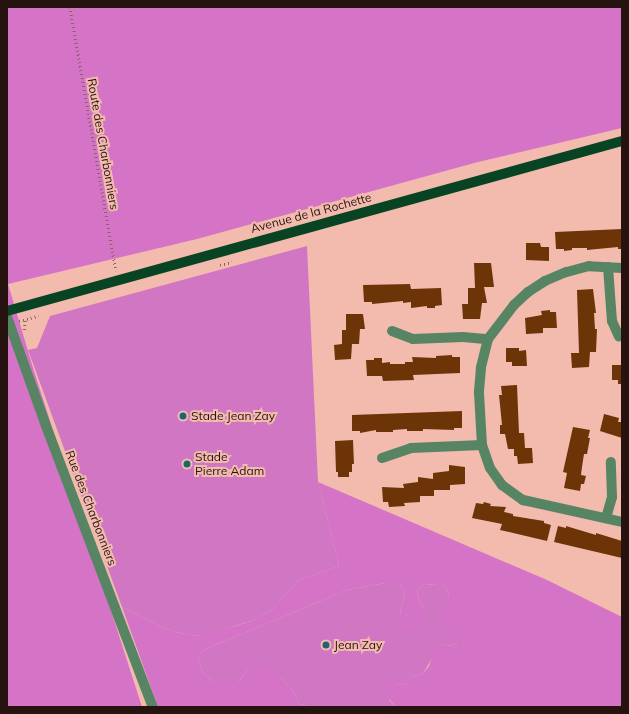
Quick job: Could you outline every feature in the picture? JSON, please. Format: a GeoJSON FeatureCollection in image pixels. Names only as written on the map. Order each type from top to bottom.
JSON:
{"type":"FeatureCollection","features":[{"type":"Feature","properties":{"kind":"main road","name":"Avenue de la Rochette"},"geometry":{"type":"LineString","coordinates":[[7,311],[622,141]]}},
{"type":"Feature","properties":{"kind":"street"},"geometry":{"type":"LineString","coordinates":[[622,268],[589,266],[566,272],[545,281],[528,292],[514,305],[488,339],[481,368],[480,393],[482,445],[490,468],[502,485],[523,500],[622,522]]}},
{"type":"Feature","properties":{"kind":"street"},"geometry":{"type":"LineString","coordinates":[[608,267],[612,321],[619,337]]}},
{"type":"Feature","properties":{"kind":"street","name":"Rue des Charbonniers"},"geometry":{"type":"LineString","coordinates":[[7,317],[46,426],[153,707]]}},
{"type":"Feature","properties":{"kind":"street"},"geometry":{"type":"LineString","coordinates":[[392,331],[413,339],[463,337],[488,339]]}},
{"type":"Feature","properties":{"kind":"street"},"geometry":{"type":"LineString","coordinates":[[382,458],[411,448],[482,445]]}},
{"type":"Feature","properties":{"kind":"street"},"geometry":{"type":"LineString","coordinates":[[606,518],[612,497],[611,462]]}},
{"type":"Feature","properties":{"kind":"path","name":"Route des Charbonniers"},"geometry":{"type":"LineString","coordinates":[[70,7],[117,277]]}},
{"type":"Feature","properties":{"kind":"shaded area"},"geometry":{"type":"Polygon","coordinates":[[[7,7],[622,7],[622,128],[478,162],[197,239],[8,284],[34,371],[142,707],[7,707],[7,7]]]}},
{"type":"Feature","properties":{"kind":"shaded area","name":"Stade Jean Zay"},"geometry":{"type":"Polygon","coordinates":[[[307,246],[318,482],[339,566],[299,580],[272,610],[254,620],[216,632],[196,636],[175,632],[122,607],[28,350],[37,348],[50,316],[307,246]]]}},
{"type":"Feature","properties":{"kind":"shaded area"},"geometry":{"type":"Polygon","coordinates":[[[318,482],[547,580],[622,617],[622,707],[393,707],[395,706],[384,693],[385,686],[395,683],[405,685],[413,676],[423,674],[429,666],[432,657],[431,647],[440,644],[453,646],[457,642],[443,624],[442,615],[449,595],[447,589],[436,584],[424,585],[417,589],[419,601],[424,609],[425,622],[420,628],[412,631],[405,626],[400,615],[405,595],[404,590],[401,585],[397,583],[385,583],[347,590],[208,648],[198,655],[202,672],[215,683],[238,683],[249,668],[268,668],[281,678],[293,691],[299,704],[314,707],[158,707],[122,607],[175,632],[196,636],[254,620],[272,610],[299,580],[339,566],[318,482]]]}},
{"type":"Feature","properties":{"kind":"shaded area","name":"Jean Zay"},"geometry":{"type":"Polygon","coordinates":[[[385,583],[397,583],[401,585],[404,590],[405,595],[400,615],[424,609],[419,601],[417,589],[424,585],[437,584],[447,589],[449,595],[443,615],[457,642],[453,646],[440,644],[423,674],[413,676],[405,685],[395,683],[389,700],[395,706],[314,707],[299,704],[293,691],[281,678],[249,668],[238,683],[215,683],[202,672],[198,655],[208,648],[347,590],[385,583]]]}},
{"type":"Feature","properties":{"kind":"building"},"geometry":{"type":"Polygon","coordinates":[[[622,229],[622,249],[618,249],[618,247],[587,250],[587,248],[572,248],[572,250],[564,251],[564,249],[556,249],[555,232],[622,229]]]}},
{"type":"Feature","properties":{"kind":"building"},"geometry":{"type":"Polygon","coordinates":[[[526,243],[540,243],[541,247],[549,247],[549,261],[526,260],[526,243]]]}},
{"type":"Feature","properties":{"kind":"building"},"geometry":{"type":"Polygon","coordinates":[[[474,263],[491,263],[494,287],[484,287],[487,303],[482,303],[480,319],[463,319],[462,304],[468,304],[468,288],[475,288],[474,263]]]}},
{"type":"Feature","properties":{"kind":"building"},"geometry":{"type":"Polygon","coordinates":[[[410,284],[411,289],[441,288],[442,305],[435,306],[435,308],[427,308],[427,306],[411,308],[411,302],[403,303],[403,301],[372,304],[372,302],[364,302],[363,285],[410,284]]]}},
{"type":"Feature","properties":{"kind":"building"},"geometry":{"type":"Polygon","coordinates":[[[593,289],[596,313],[594,313],[595,329],[597,329],[596,352],[590,352],[589,367],[572,368],[571,353],[579,353],[577,290],[593,289]]]}},
{"type":"Feature","properties":{"kind":"building"},"geometry":{"type":"Polygon","coordinates":[[[550,310],[550,312],[556,312],[557,328],[543,328],[543,333],[526,334],[525,318],[542,315],[541,311],[550,310]]]}},
{"type":"Feature","properties":{"kind":"building"},"geometry":{"type":"Polygon","coordinates":[[[346,314],[363,314],[365,329],[360,329],[359,344],[352,344],[351,359],[335,360],[334,345],[342,344],[342,330],[346,330],[346,314]]]}},
{"type":"Feature","properties":{"kind":"building"},"geometry":{"type":"Polygon","coordinates":[[[506,348],[519,348],[519,351],[526,350],[527,366],[512,366],[512,362],[506,362],[506,348]]]}},
{"type":"Feature","properties":{"kind":"building"},"geometry":{"type":"Polygon","coordinates":[[[452,355],[452,357],[460,357],[460,373],[413,375],[414,380],[383,381],[382,376],[367,376],[366,360],[374,360],[374,358],[382,358],[382,363],[390,362],[390,364],[405,364],[405,362],[413,362],[412,357],[436,358],[436,356],[452,355]]]}},
{"type":"Feature","properties":{"kind":"building"},"geometry":{"type":"Polygon","coordinates":[[[612,365],[622,365],[622,384],[618,384],[618,380],[612,380],[612,365]]]}},
{"type":"Feature","properties":{"kind":"building"},"geometry":{"type":"Polygon","coordinates":[[[517,385],[519,433],[524,433],[525,448],[532,448],[533,463],[518,464],[517,456],[514,456],[514,449],[508,449],[505,434],[500,434],[500,425],[502,425],[499,395],[502,395],[501,386],[517,385]]]}},
{"type":"Feature","properties":{"kind":"building"},"geometry":{"type":"Polygon","coordinates":[[[462,411],[462,428],[454,428],[454,430],[423,429],[423,431],[407,431],[407,429],[393,430],[393,432],[376,432],[376,430],[360,433],[360,431],[352,431],[352,415],[462,411]]]}},
{"type":"Feature","properties":{"kind":"building"},"geometry":{"type":"Polygon","coordinates":[[[604,414],[619,418],[618,422],[622,422],[622,438],[600,431],[604,414]]]}},
{"type":"Feature","properties":{"kind":"building"},"geometry":{"type":"Polygon","coordinates":[[[573,427],[590,430],[587,454],[584,454],[581,475],[586,476],[584,484],[581,484],[580,491],[564,488],[567,473],[563,472],[573,427]]]}},
{"type":"Feature","properties":{"kind":"building"},"geometry":{"type":"Polygon","coordinates":[[[353,440],[354,464],[352,464],[352,472],[349,472],[349,477],[338,477],[338,472],[336,472],[335,441],[353,440]]]}},
{"type":"Feature","properties":{"kind":"building"},"geometry":{"type":"Polygon","coordinates":[[[449,465],[465,467],[465,484],[450,485],[450,490],[434,490],[434,496],[420,496],[420,502],[404,503],[405,506],[389,507],[388,502],[383,502],[382,487],[404,488],[403,484],[418,482],[418,477],[433,479],[433,473],[449,471],[449,465]]]}},
{"type":"Feature","properties":{"kind":"building"},"geometry":{"type":"Polygon","coordinates":[[[484,502],[491,504],[490,506],[506,507],[504,512],[513,514],[513,516],[544,521],[544,523],[551,525],[547,541],[500,530],[502,524],[472,518],[476,503],[483,504],[484,502]]]}},
{"type":"Feature","properties":{"kind":"building"},"geometry":{"type":"Polygon","coordinates":[[[558,526],[566,528],[566,526],[596,535],[596,533],[622,541],[622,558],[554,542],[558,526]]]}},
{"type":"Feature","properties":{"kind":"place","name":"Stade Jean Zay"},"geometry":{"type":"Point","coordinates":[183,416]}},
{"type":"Feature","properties":{"kind":"place","name":"Stade Pierre Adam"},"geometry":{"type":"Point","coordinates":[187,464]}},
{"type":"Feature","properties":{"kind":"place","name":"Jean Zay"},"geometry":{"type":"Point","coordinates":[326,645]}}]}
